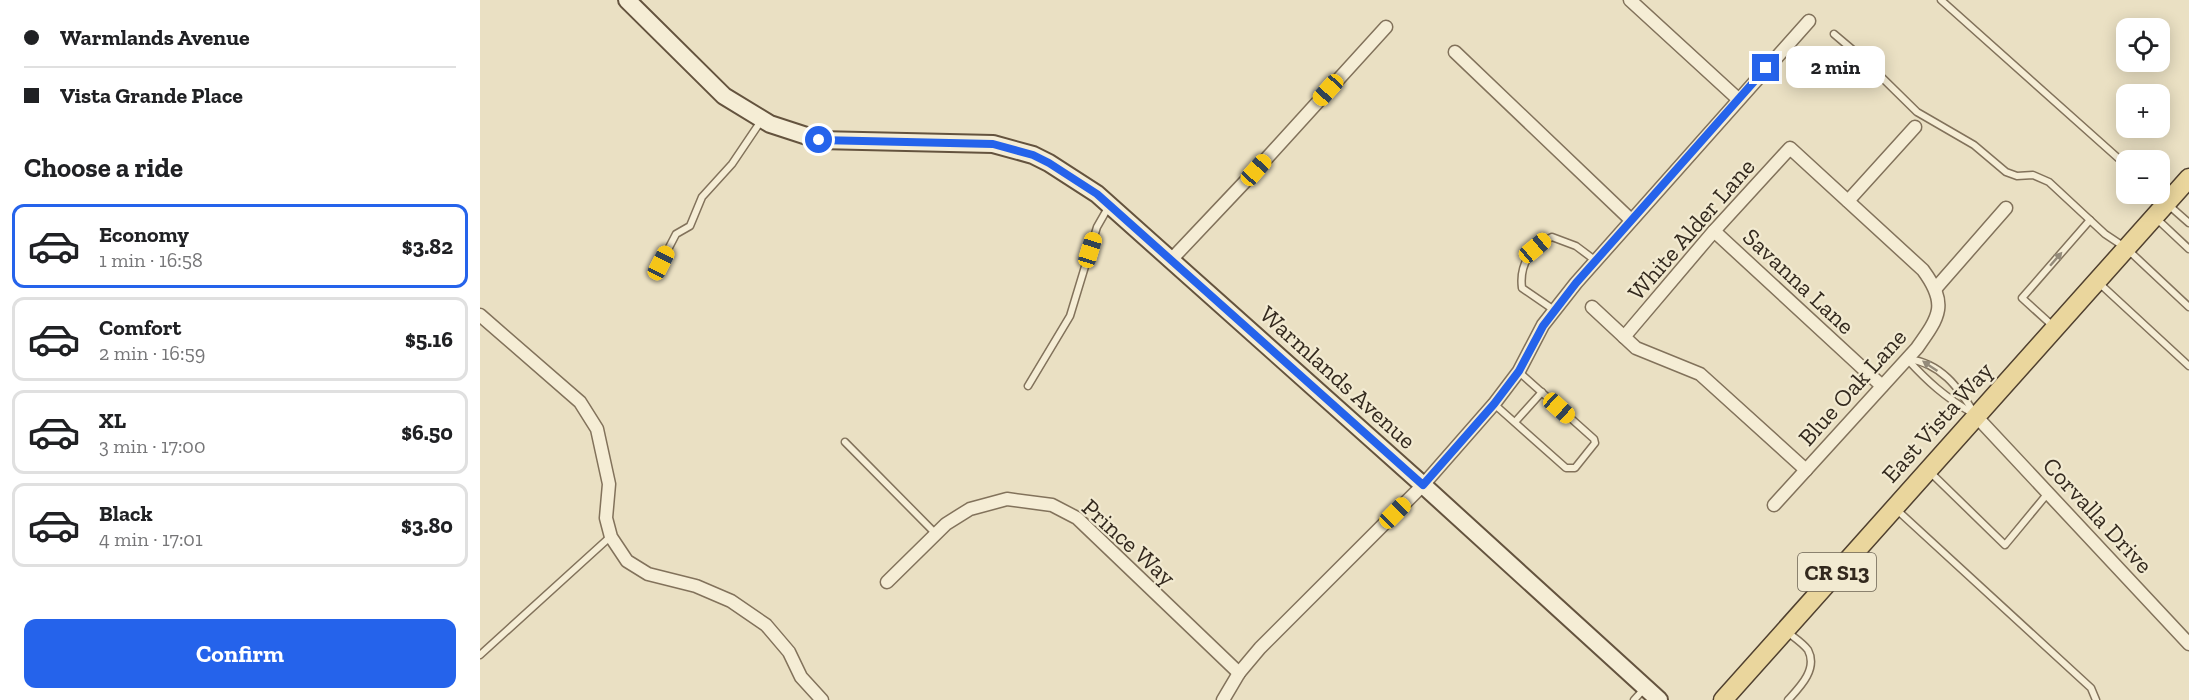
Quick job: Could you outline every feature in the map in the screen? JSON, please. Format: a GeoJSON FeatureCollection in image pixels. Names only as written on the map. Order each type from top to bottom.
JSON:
{"type":"FeatureCollection","features":[{"type":"Feature","properties":{"kind":"main road","name":"East Vista Way"},"geometry":{"type":"LineString","coordinates":[[1723,700],[2097,281],[2159,205],[2189,178]]}},
{"type":"Feature","properties":{"kind":"street","name":"Warmlands Avenue"},"geometry":{"type":"LineString","coordinates":[[627,0],[724,96],[770,124],[819,140],[993,144],[1033,155],[1097,194],[1423,485],[1640,694],[1659,700]]}},
{"type":"Feature","properties":{"kind":"street"},"geometry":{"type":"LineString","coordinates":[[1630,0],[1738,99]]}},
{"type":"Feature","properties":{"kind":"street"},"geometry":{"type":"LineString","coordinates":[[1223,700],[1239,673],[1260,648],[1423,485],[1494,404],[1519,371],[1543,326],[1555,310],[1631,220],[1809,21]]}},
{"type":"Feature","properties":{"kind":"street"},"geometry":{"type":"LineString","coordinates":[[1170,261],[1386,27]]}},
{"type":"Feature","properties":{"kind":"street"},"geometry":{"type":"LineString","coordinates":[[1455,52],[1631,220]]}},
{"type":"Feature","properties":{"kind":"street"},"geometry":{"type":"LineString","coordinates":[[1915,127],[1848,201],[1923,270],[1936,288],[2006,208]]}},
{"type":"Feature","properties":{"kind":"street","name":"White Alder Lane"},"geometry":{"type":"LineString","coordinates":[[1624,337],[1714,231],[1790,148],[1848,201]]}},
{"type":"Feature","properties":{"kind":"street","name":"Savanna Lane"},"geometry":{"type":"LineString","coordinates":[[1714,231],[1882,386]]}},
{"type":"Feature","properties":{"kind":"street","name":"Blue Oak Lane"},"geometry":{"type":"LineString","coordinates":[[1774,505],[1907,358],[1935,323],[1939,302],[1936,288]]}},
{"type":"Feature","properties":{"kind":"street"},"geometry":{"type":"LineString","coordinates":[[1592,307],[1636,348],[1700,374],[1806,470]]}},
{"type":"Feature","properties":{"kind":"street"},"geometry":{"type":"LineString","coordinates":[[480,315],[579,402],[597,429],[608,478],[606,518],[611,537],[627,561],[648,574],[696,586],[731,601],[766,625],[789,652],[801,677],[822,700]]}},
{"type":"Feature","properties":{"kind":"street","name":"Corvalla Drive"},"geometry":{"type":"LineString","coordinates":[[1975,415],[2189,644]]}},
{"type":"Feature","properties":{"kind":"street","name":"Prince Way"},"geometry":{"type":"LineString","coordinates":[[887,582],[946,524],[970,509],[1006,499],[1052,505],[1077,518],[1239,673]]}},
{"type":"Feature","properties":{"kind":"lane"},"geometry":{"type":"LineString","coordinates":[[1941,0],[2116,156]]}},
{"type":"Feature","properties":{"kind":"lane"},"geometry":{"type":"LineString","coordinates":[[1834,33],[1917,112],[1974,145],[2006,172],[2017,176],[2033,175],[2049,182],[2106,234],[2126,248],[2189,307]]}},
{"type":"Feature","properties":{"kind":"lane"},"geometry":{"type":"LineString","coordinates":[[661,263],[676,234],[690,226],[702,197],[732,164],[762,119]]}},
{"type":"Feature","properties":{"kind":"lane"},"geometry":{"type":"LineString","coordinates":[[2159,205],[2189,224]]}},
{"type":"Feature","properties":{"kind":"lane"},"geometry":{"type":"LineString","coordinates":[[2159,205],[2189,249]]}},
{"type":"Feature","properties":{"kind":"lane"},"geometry":{"type":"LineString","coordinates":[[1028,386],[1070,316],[1097,227],[1110,206]]}},
{"type":"Feature","properties":{"kind":"lane"},"geometry":{"type":"LineString","coordinates":[[2055,327],[2022,298],[2090,219]]}},
{"type":"Feature","properties":{"kind":"lane"},"geometry":{"type":"LineString","coordinates":[[1555,310],[1522,288],[1520,277],[1522,266],[1528,256],[1545,240],[1552,237],[1576,246],[1596,261]]}},
{"type":"Feature","properties":{"kind":"lane"},"geometry":{"type":"LineString","coordinates":[[2097,281],[2189,366]]}},
{"type":"Feature","properties":{"kind":"lane"},"geometry":{"type":"LineString","coordinates":[[1907,358],[1925,361],[1958,387],[1975,415]]}},
{"type":"Feature","properties":{"kind":"lane"},"geometry":{"type":"LineString","coordinates":[[1907,358],[1945,397],[1975,415]]}},
{"type":"Feature","properties":{"kind":"lane"},"geometry":{"type":"LineString","coordinates":[[1494,404],[1566,468],[1575,468],[1593,447],[1594,439],[1519,371]]}},
{"type":"Feature","properties":{"kind":"lane"},"geometry":{"type":"LineString","coordinates":[[1515,422],[1542,392]]}},
{"type":"Feature","properties":{"kind":"lane"},"geometry":{"type":"LineString","coordinates":[[845,442],[936,534]]}},
{"type":"Feature","properties":{"kind":"lane"},"geometry":{"type":"LineString","coordinates":[[1927,469],[2005,545],[2048,492]]}},
{"type":"Feature","properties":{"kind":"lane"},"geometry":{"type":"LineString","coordinates":[[1894,508],[2091,688],[2096,700]]}},
{"type":"Feature","properties":{"kind":"lane"},"geometry":{"type":"LineString","coordinates":[[480,655],[611,537]]}},
{"type":"Feature","properties":{"kind":"lane"},"geometry":{"type":"LineString","coordinates":[[1785,631],[1807,649],[1810,659],[1807,679],[1788,700]]}},
{"type":"Feature","properties":{"kind":"route"},"geometry":{"type":"LineString","coordinates":[[819,140],[993,144],[1033,155],[1049,163],[1097,194],[1423,485],[1494,404],[1519,371],[1543,326],[1576,283],[1766,68]]}}]}
